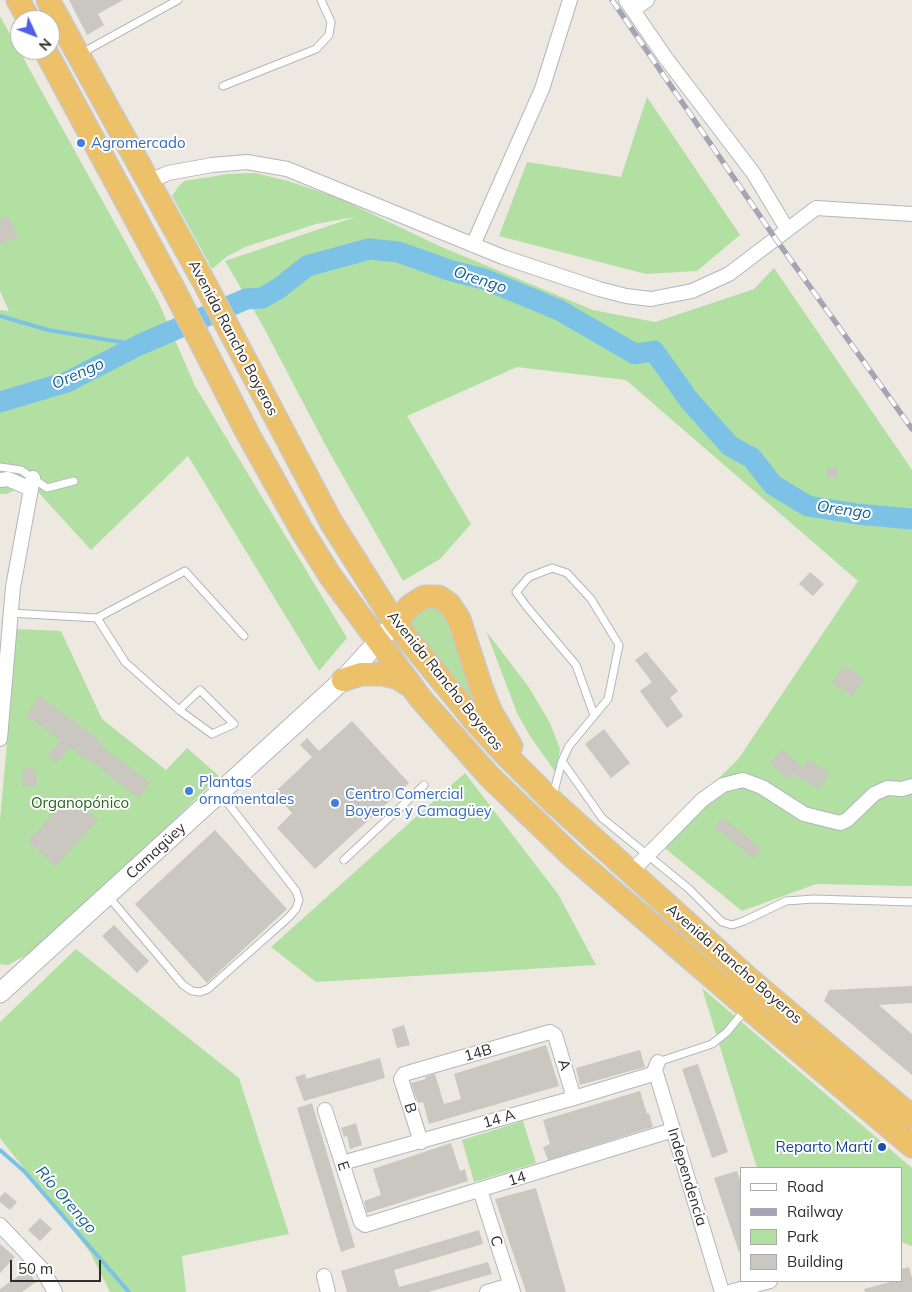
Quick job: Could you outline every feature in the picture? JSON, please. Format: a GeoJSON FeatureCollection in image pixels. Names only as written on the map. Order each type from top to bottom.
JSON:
{"type":"FeatureCollection","features":[{"type":"Feature","properties":{"kind":"highway","name":"Avenida Rancho Boyeros"},"geometry":{"type":"LineString","coordinates":[[48,0],[204,282],[331,522],[395,622],[486,734],[552,802],[748,978],[910,1113]]}},
{"type":"Feature","properties":{"kind":"highway","name":"Avenida Rancho Boyeros"},"geometry":{"type":"LineString","coordinates":[[50,60],[173,288],[248,434],[301,528],[331,577],[421,699],[490,776],[572,856],[747,1008],[912,1146]]}},
{"type":"Feature","properties":{"kind":"highway"},"geometry":{"type":"LineString","coordinates":[[395,622],[410,606],[424,597],[438,597],[449,604],[459,619],[491,712],[512,748],[552,802]]}},
{"type":"Feature","properties":{"kind":"highway"},"geometry":{"type":"LineString","coordinates":[[343,680],[361,674],[383,674],[404,681],[421,699]]}},
{"type":"Feature","properties":{"kind":"main road","name":"Camagüey"},"geometry":{"type":"LineString","coordinates":[[0,993],[343,680],[395,622]]}},
{"type":"Feature","properties":{"kind":"street"},"geometry":{"type":"LineString","coordinates":[[473,245],[542,88],[570,0]]}},
{"type":"Feature","properties":{"kind":"street"},"geometry":{"type":"LineString","coordinates":[[647,0],[630,5],[665,58],[754,174],[787,229]]}},
{"type":"Feature","properties":{"kind":"street"},"geometry":{"type":"LineString","coordinates":[[148,182],[168,173],[212,165],[246,162],[288,169],[473,245],[598,289],[626,296],[651,299],[692,291],[729,274],[816,208],[912,214]]}},
{"type":"Feature","properties":{"kind":"street"},"geometry":{"type":"LineString","coordinates":[[0,480],[8,479],[32,484],[13,587],[0,739]]}},
{"type":"Feature","properties":{"kind":"street"},"geometry":{"type":"LineString","coordinates":[[630,873],[702,800],[723,786],[743,780],[762,787],[804,814],[840,823],[847,820],[874,794],[887,788],[902,789],[912,786]]}},
{"type":"Feature","properties":{"kind":"street","name":"14B"},"geometry":{"type":"LineString","coordinates":[[404,1074],[552,1033]]}},
{"type":"Feature","properties":{"kind":"street","name":"A"},"geometry":{"type":"LineString","coordinates":[[552,1033],[555,1035],[574,1098]]}},
{"type":"Feature","properties":{"kind":"street","name":"14 A"},"geometry":{"type":"LineString","coordinates":[[342,1163],[574,1098],[657,1068]]}},
{"type":"Feature","properties":{"kind":"street","name":"Independencia"},"geometry":{"type":"LineString","coordinates":[[657,1068],[673,1130],[722,1292]]}},
{"type":"Feature","properties":{"kind":"street","name":"B"},"geometry":{"type":"LineString","coordinates":[[404,1074],[401,1078],[421,1142]]}},
{"type":"Feature","properties":{"kind":"street","name":"E"},"geometry":{"type":"LineString","coordinates":[[325,1110],[361,1222]]}},
{"type":"Feature","properties":{"kind":"street","name":"14"},"geometry":{"type":"LineString","coordinates":[[361,1222],[365,1225],[673,1130]]}},
{"type":"Feature","properties":{"kind":"street","name":"C"},"geometry":{"type":"LineString","coordinates":[[480,1190],[512,1288]]}},
{"type":"Feature","properties":{"kind":"street"},"geometry":{"type":"LineString","coordinates":[[0,1225],[42,1270],[55,1292]]}},
{"type":"Feature","properties":{"kind":"street"},"geometry":{"type":"LineString","coordinates":[[324,1276],[328,1292]]}},
{"type":"Feature","properties":{"kind":"street"},"geometry":{"type":"LineString","coordinates":[[730,1292],[766,1282]]}},
{"type":"Feature","properties":{"kind":"street"},"geometry":{"type":"LineString","coordinates":[[487,1292],[512,1288]]}},
{"type":"Feature","properties":{"kind":"lane"},"geometry":{"type":"LineString","coordinates":[[78,55],[178,0]]}},
{"type":"Feature","properties":{"kind":"lane"},"geometry":{"type":"LineString","coordinates":[[223,86],[316,49],[329,35],[331,22],[321,0]]}},
{"type":"Feature","properties":{"kind":"lane"},"geometry":{"type":"LineString","coordinates":[[0,467],[21,470],[32,484],[47,488],[74,481]]}},
{"type":"Feature","properties":{"kind":"lane"},"geometry":{"type":"LineString","coordinates":[[552,802],[562,762],[569,746],[608,698],[619,645],[591,599],[567,574],[552,568],[529,577],[516,592],[576,665],[594,715]]}},
{"type":"Feature","properties":{"kind":"lane"},"geometry":{"type":"LineString","coordinates":[[10,613],[97,618],[185,571],[244,636]]}},
{"type":"Feature","properties":{"kind":"lane"},"geometry":{"type":"LineString","coordinates":[[97,618],[125,662],[179,710],[212,734],[234,724],[200,690],[179,710]]}},
{"type":"Feature","properties":{"kind":"lane"},"geometry":{"type":"LineString","coordinates":[[562,762],[602,818],[688,888],[722,922],[732,925],[786,901],[912,902]]}},
{"type":"Feature","properties":{"kind":"lane"},"geometry":{"type":"LineString","coordinates":[[344,860],[424,785]]}},
{"type":"Feature","properties":{"kind":"lane"},"geometry":{"type":"LineString","coordinates":[[108,896],[183,985],[192,991],[200,992],[208,989],[288,918],[296,909],[299,900],[296,891],[220,793]]}},
{"type":"Feature","properties":{"kind":"lane"},"geometry":{"type":"LineString","coordinates":[[657,1068],[712,1044],[727,1032],[747,1008]]}},
{"type":"Feature","properties":{"kind":"green space"},"geometry":{"type":"Polygon","coordinates":[[[0,16],[10,34],[10,60],[24,60],[158,301],[195,386],[347,638],[319,671],[188,456],[91,550],[29,482],[7,494],[0,494],[0,310],[9,311],[0,291],[0,16]]]}},
{"type":"Feature","properties":{"kind":"green space"},"geometry":{"type":"Polygon","coordinates":[[[647,97],[740,235],[697,271],[646,274],[499,236],[527,162],[621,177],[647,97]]]}},
{"type":"Feature","properties":{"kind":"green space"},"geometry":{"type":"Polygon","coordinates":[[[255,173],[288,181],[339,198],[437,245],[593,310],[655,322],[754,289],[774,268],[912,470],[912,886],[816,884],[742,911],[656,841],[739,758],[858,581],[626,380],[517,367],[407,416],[471,524],[440,559],[403,581],[328,450],[264,328],[225,261],[355,217],[316,224],[245,247],[226,257],[212,269],[172,196],[184,181],[228,174],[255,173]]]}},
{"type":"Feature","properties":{"kind":"green space"},"geometry":{"type":"Polygon","coordinates":[[[432,606],[441,611],[448,625],[479,710],[409,628],[410,617],[413,614],[432,606]]]}},
{"type":"Feature","properties":{"kind":"green space","name":"Organopónico"},"geometry":{"type":"Polygon","coordinates":[[[17,629],[61,631],[102,719],[166,770],[187,748],[219,776],[101,892],[28,954],[8,965],[0,964],[0,820],[17,629]]]}},
{"type":"Feature","properties":{"kind":"green space"},"geometry":{"type":"Polygon","coordinates":[[[486,631],[528,686],[550,723],[560,749],[556,773],[530,736],[517,713],[486,631]]]}},
{"type":"Feature","properties":{"kind":"green space"},"geometry":{"type":"Polygon","coordinates":[[[465,773],[558,894],[596,965],[316,982],[271,947],[465,773]]]}},
{"type":"Feature","properties":{"kind":"green space"},"geometry":{"type":"Polygon","coordinates":[[[76,949],[239,1078],[289,1234],[182,1256],[186,1292],[110,1292],[90,1252],[0,1138],[0,1022],[76,949]]]}},
{"type":"Feature","properties":{"kind":"green space"},"geometry":{"type":"Polygon","coordinates":[[[702,988],[912,1168],[912,1246],[902,1242],[902,1167],[757,1167],[702,988]]]}},
{"type":"Feature","properties":{"kind":"green space"},"geometry":{"type":"Polygon","coordinates":[[[523,1121],[536,1163],[474,1182],[462,1140],[523,1121]]]}},
{"type":"Feature","properties":{"kind":"building"},"geometry":{"type":"Polygon","coordinates":[[[69,0],[123,0],[98,14],[104,25],[87,35],[69,0]]]}},
{"type":"Feature","properties":{"kind":"building"},"geometry":{"type":"Polygon","coordinates":[[[8,216],[18,236],[0,244],[0,220],[8,216]]]}},
{"type":"Feature","properties":{"kind":"building"},"geometry":{"type":"Polygon","coordinates":[[[827,468],[837,468],[837,478],[827,478],[827,468]]]}},
{"type":"Feature","properties":{"kind":"building"},"geometry":{"type":"Polygon","coordinates":[[[810,572],[824,584],[813,596],[799,584],[810,572]]]}},
{"type":"Feature","properties":{"kind":"building"},"geometry":{"type":"Polygon","coordinates":[[[646,652],[678,691],[670,698],[683,716],[667,728],[640,691],[652,682],[635,660],[646,652]]]}},
{"type":"Feature","properties":{"kind":"building"},"geometry":{"type":"Polygon","coordinates":[[[844,666],[864,679],[852,696],[832,683],[844,666]]]}},
{"type":"Feature","properties":{"kind":"building"},"geometry":{"type":"Polygon","coordinates":[[[40,696],[100,741],[98,743],[150,783],[138,798],[87,758],[69,747],[57,763],[48,756],[60,740],[26,715],[40,696]]]}},
{"type":"Feature","properties":{"kind":"building","name":"Centro Comercial Boyeros y Camagüey"},"geometry":{"type":"Polygon","coordinates":[[[352,721],[409,783],[315,869],[277,828],[292,813],[274,793],[312,757],[300,745],[307,738],[319,751],[352,721]]]}},
{"type":"Feature","properties":{"kind":"building"},"geometry":{"type":"Polygon","coordinates":[[[604,729],[630,763],[611,778],[585,744],[604,729]]]}},
{"type":"Feature","properties":{"kind":"building"},"geometry":{"type":"Polygon","coordinates":[[[782,749],[803,768],[807,760],[829,772],[823,785],[817,781],[822,786],[820,789],[793,774],[788,780],[770,762],[782,749]]]}},
{"type":"Feature","properties":{"kind":"building"},"geometry":{"type":"Polygon","coordinates":[[[23,768],[37,769],[36,787],[22,786],[23,768]]]}},
{"type":"Feature","properties":{"kind":"building"},"geometry":{"type":"Polygon","coordinates":[[[69,795],[98,820],[56,866],[28,841],[69,795]]]}},
{"type":"Feature","properties":{"kind":"building"},"geometry":{"type":"Polygon","coordinates":[[[722,817],[761,848],[753,858],[714,827],[722,817]]]}},
{"type":"Feature","properties":{"kind":"building"},"geometry":{"type":"Polygon","coordinates":[[[215,830],[287,909],[207,983],[135,904],[215,830]]]}},
{"type":"Feature","properties":{"kind":"building"},"geometry":{"type":"Polygon","coordinates":[[[114,925],[149,961],[137,973],[102,936],[114,925]]]}},
{"type":"Feature","properties":{"kind":"building"},"geometry":{"type":"Polygon","coordinates":[[[912,986],[912,1003],[879,1005],[912,1034],[912,1075],[824,1001],[829,990],[912,986]]]}},
{"type":"Feature","properties":{"kind":"building"},"geometry":{"type":"Polygon","coordinates":[[[404,1025],[410,1045],[397,1048],[392,1029],[404,1025]]]}},
{"type":"Feature","properties":{"kind":"building"},"geometry":{"type":"Polygon","coordinates":[[[546,1045],[559,1086],[429,1124],[423,1102],[418,1103],[411,1083],[426,1079],[425,1077],[435,1074],[444,1104],[461,1099],[454,1074],[546,1045]]]}},
{"type":"Feature","properties":{"kind":"building"},"geometry":{"type":"Polygon","coordinates":[[[640,1050],[645,1067],[580,1085],[576,1068],[640,1050]]]}},
{"type":"Feature","properties":{"kind":"building"},"geometry":{"type":"Polygon","coordinates":[[[380,1058],[385,1078],[304,1101],[295,1077],[305,1074],[306,1079],[380,1058]]]}},
{"type":"Feature","properties":{"kind":"building"},"geometry":{"type":"Polygon","coordinates":[[[698,1064],[728,1152],[712,1158],[682,1069],[698,1064]]]}},
{"type":"Feature","properties":{"kind":"building"},"geometry":{"type":"Polygon","coordinates":[[[640,1091],[653,1127],[548,1160],[543,1147],[550,1144],[543,1120],[640,1091]]]}},
{"type":"Feature","properties":{"kind":"building"},"geometry":{"type":"Polygon","coordinates":[[[312,1103],[355,1247],[341,1252],[297,1108],[312,1103]]]}},
{"type":"Feature","properties":{"kind":"building"},"geometry":{"type":"Polygon","coordinates":[[[356,1123],[362,1145],[350,1149],[347,1136],[344,1137],[341,1128],[356,1123]]]}},
{"type":"Feature","properties":{"kind":"building"},"geometry":{"type":"Polygon","coordinates":[[[451,1143],[460,1171],[465,1169],[468,1181],[367,1213],[364,1201],[381,1195],[373,1169],[451,1143]]]}},
{"type":"Feature","properties":{"kind":"building"},"geometry":{"type":"Polygon","coordinates":[[[737,1171],[740,1180],[740,1252],[739,1252],[714,1178],[737,1171]]]}},
{"type":"Feature","properties":{"kind":"building"},"geometry":{"type":"Polygon","coordinates":[[[536,1188],[566,1292],[526,1292],[495,1199],[536,1188]]]}},
{"type":"Feature","properties":{"kind":"building"},"geometry":{"type":"Polygon","coordinates":[[[5,1192],[17,1202],[10,1210],[0,1202],[0,1197],[5,1192]]]}},
{"type":"Feature","properties":{"kind":"building"},"geometry":{"type":"Polygon","coordinates":[[[40,1218],[52,1229],[40,1241],[28,1230],[40,1218]]]}},
{"type":"Feature","properties":{"kind":"building"},"geometry":{"type":"Polygon","coordinates":[[[479,1230],[483,1244],[394,1270],[399,1287],[488,1262],[492,1274],[428,1292],[347,1292],[341,1271],[479,1230]]]}},
{"type":"Feature","properties":{"kind":"building"},"geometry":{"type":"Polygon","coordinates":[[[0,1244],[15,1257],[0,1273],[0,1244]]]}},
{"type":"Feature","properties":{"kind":"building"},"geometry":{"type":"Polygon","coordinates":[[[909,1267],[912,1278],[912,1292],[865,1292],[864,1289],[890,1282],[902,1282],[902,1269],[909,1267]]]}},
{"type":"Feature","properties":{"kind":"building"},"geometry":{"type":"Polygon","coordinates":[[[27,1270],[36,1282],[22,1292],[0,1292],[0,1289],[27,1270]]]}},
{"type":"Feature","properties":{"kind":"waterway","name":"Orengo"},"geometry":{"type":"LineString","coordinates":[[0,402],[67,382],[139,345],[246,299],[262,298],[278,289],[307,266],[369,249],[398,252],[452,271],[484,279],[559,310],[635,354],[654,351],[689,400],[730,446],[752,458],[773,485],[808,506],[857,514],[912,519]]}},
{"type":"Feature","properties":{"kind":"waterway"},"geometry":{"type":"LineString","coordinates":[[0,316],[48,330],[139,345]]}},
{"type":"Feature","properties":{"kind":"waterway","name":"Río Orengo"},"geometry":{"type":"LineString","coordinates":[[0,1150],[24,1171],[129,1292]]}},
{"type":"Feature","properties":{"kind":"railway"},"geometry":{"type":"LineString","coordinates":[[612,0],[775,238],[912,429]]}},
{"type":"Feature","properties":{"kind":"place","name":"Agromercado"},"geometry":{"type":"Point","coordinates":[81,143]}},
{"type":"Feature","properties":{"kind":"place","name":"Plantas ornamentales"},"geometry":{"type":"Point","coordinates":[189,791]}},
{"type":"Feature","properties":{"kind":"place","name":"Centro Comercial Boyeros y Camagüey"},"geometry":{"type":"Point","coordinates":[335,803]}},
{"type":"Feature","properties":{"kind":"place","name":"Reparto Martí"},"geometry":{"type":"Point","coordinates":[882,1147]}}]}
